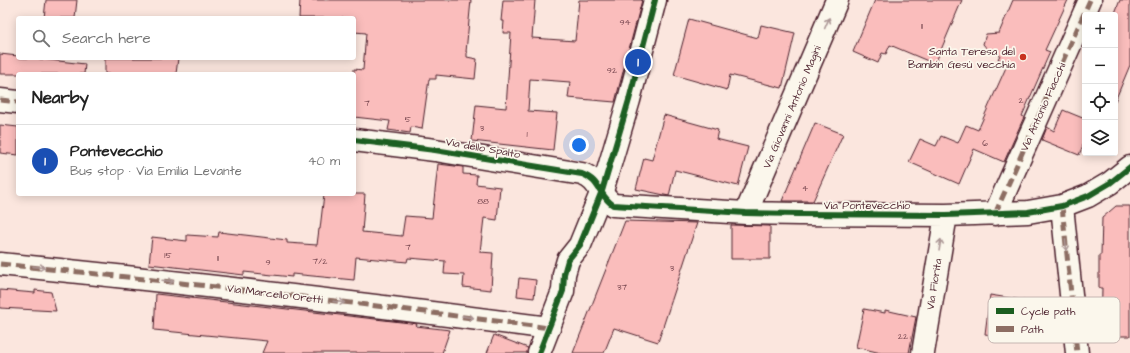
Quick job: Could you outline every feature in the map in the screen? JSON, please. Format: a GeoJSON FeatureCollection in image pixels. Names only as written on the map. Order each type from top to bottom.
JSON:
{"type":"FeatureCollection","features":[{"type":"Feature","properties":{"kind":"street"},"geometry":{"type":"LineString","coordinates":[[539,353],[562,291],[576,272],[580,245],[602,191],[629,100],[655,0]]}},
{"type":"Feature","properties":{"kind":"street","name":"Via Giovanni Antonio Magini"},"geometry":{"type":"LineString","coordinates":[[746,213],[837,0]]}},
{"type":"Feature","properties":{"kind":"street","name":"Via Antonio Fiacchi"},"geometry":{"type":"LineString","coordinates":[[995,214],[1090,0]]}},
{"type":"Feature","properties":{"kind":"street"},"geometry":{"type":"LineString","coordinates":[[0,100],[16,102]]}},
{"type":"Feature","properties":{"kind":"street","name":"Via dello Spalto"},"geometry":{"type":"LineString","coordinates":[[356,140],[436,150],[582,174],[592,179],[602,191]]}},
{"type":"Feature","properties":{"kind":"street","name":"Via Pontevecchio"},"geometry":{"type":"LineString","coordinates":[[602,191],[602,196],[607,201],[613,205],[621,206],[746,213],[995,214],[1028,212],[1062,206],[1088,196],[1105,186],[1130,167]]}},
{"type":"Feature","properties":{"kind":"street"},"geometry":{"type":"LineString","coordinates":[[1062,206],[1071,297]]}},
{"type":"Feature","properties":{"kind":"street","name":"Via Fiorita"},"geometry":{"type":"LineString","coordinates":[[923,353],[946,215]]}},
{"type":"Feature","properties":{"kind":"street","name":"Via Marcello Oretti"},"geometry":{"type":"LineString","coordinates":[[0,264],[103,273],[549,328]]}},
{"type":"Feature","properties":{"kind":"street"},"geometry":{"type":"LineString","coordinates":[[1076,343],[1077,353]]}},
{"type":"Feature","properties":{"kind":"building"},"geometry":{"type":"Polygon","coordinates":[[[46,0],[77,0],[75,16],[44,16],[46,0]]]}},
{"type":"Feature","properties":{"kind":"building"},"geometry":{"type":"Polygon","coordinates":[[[300,0],[471,0],[466,52],[467,57],[477,59],[475,79],[436,75],[436,79],[429,79],[422,129],[411,127],[410,133],[388,130],[390,121],[356,117],[356,72],[354,72],[354,69],[363,70],[366,33],[356,32],[356,16],[299,16],[300,0]]]}},
{"type":"Feature","properties":{"kind":"building"},"geometry":{"type":"Polygon","coordinates":[[[503,0],[535,0],[532,38],[575,41],[579,0],[642,0],[615,102],[568,98],[570,82],[530,79],[528,111],[557,113],[553,150],[472,141],[476,105],[506,108],[511,33],[503,33],[504,21],[501,21],[503,0]]]}},
{"type":"Feature","properties":{"kind":"building"},"geometry":{"type":"Polygon","coordinates":[[[875,0],[962,0],[935,64],[890,45],[886,54],[882,53],[878,63],[853,52],[875,0]]]}},
{"type":"Feature","properties":{"kind":"building"},"geometry":{"type":"Polygon","coordinates":[[[1013,0],[1068,0],[1045,50],[1050,52],[1004,162],[974,149],[959,184],[909,162],[920,139],[936,146],[941,136],[958,143],[966,125],[978,130],[1008,63],[998,59],[1000,55],[988,50],[983,44],[986,34],[999,33],[1013,0]]]}},
{"type":"Feature","properties":{"kind":"building"},"geometry":{"type":"Polygon","coordinates":[[[1120,0],[1130,0],[1130,65],[1118,94],[1118,12],[1115,12],[1120,0]]]}},
{"type":"Feature","properties":{"kind":"building"},"geometry":{"type":"Polygon","coordinates":[[[689,19],[758,38],[761,25],[795,33],[782,88],[730,75],[727,90],[674,75],[689,19]]]}},
{"type":"Feature","properties":{"kind":"building"},"geometry":{"type":"Polygon","coordinates":[[[0,54],[16,56],[16,60],[50,60],[85,64],[84,72],[16,72],[16,74],[0,74],[0,54]]]}},
{"type":"Feature","properties":{"kind":"building"},"geometry":{"type":"Polygon","coordinates":[[[105,60],[178,60],[176,72],[105,72],[105,60]]]}},
{"type":"Feature","properties":{"kind":"building"},"geometry":{"type":"Polygon","coordinates":[[[1063,110],[1082,118],[1082,148],[1079,155],[1042,140],[1047,127],[1054,131],[1063,110]]]}},
{"type":"Feature","properties":{"kind":"building"},"geometry":{"type":"Polygon","coordinates":[[[664,115],[718,130],[716,139],[748,147],[738,186],[675,170],[669,196],[636,189],[644,158],[652,160],[664,115]]]}},
{"type":"Feature","properties":{"kind":"building"},"geometry":{"type":"Polygon","coordinates":[[[815,123],[843,134],[813,201],[782,201],[815,123]]]}},
{"type":"Feature","properties":{"kind":"building"},"geometry":{"type":"Polygon","coordinates":[[[0,125],[16,127],[16,155],[0,153],[0,125]]]}},
{"type":"Feature","properties":{"kind":"building"},"geometry":{"type":"Polygon","coordinates":[[[438,164],[463,167],[463,174],[477,175],[476,184],[500,187],[497,220],[484,218],[480,252],[493,253],[491,290],[463,287],[464,275],[444,274],[445,261],[408,258],[407,262],[356,257],[354,280],[292,274],[292,277],[244,272],[244,275],[149,264],[152,237],[187,241],[187,235],[218,237],[219,232],[287,240],[287,243],[317,245],[324,196],[356,196],[356,194],[365,194],[362,232],[402,236],[405,216],[432,218],[438,164]]]}},
{"type":"Feature","properties":{"kind":"building"},"geometry":{"type":"Polygon","coordinates":[[[1116,206],[1130,206],[1130,336],[1120,336],[1120,297],[1102,297],[1102,288],[1099,288],[1099,255],[1101,255],[1102,218],[1116,206]]]}},
{"type":"Feature","properties":{"kind":"building"},"geometry":{"type":"Polygon","coordinates":[[[625,221],[697,223],[658,342],[614,328],[604,353],[573,353],[625,221]]]}},
{"type":"Feature","properties":{"kind":"building"},"geometry":{"type":"Polygon","coordinates":[[[731,225],[770,226],[770,259],[731,259],[731,225]]]}},
{"type":"Feature","properties":{"kind":"building"},"geometry":{"type":"Polygon","coordinates":[[[519,278],[536,280],[534,298],[517,296],[519,278]]]}},
{"type":"Feature","properties":{"kind":"building"},"geometry":{"type":"Polygon","coordinates":[[[0,290],[35,293],[35,290],[51,292],[56,311],[0,308],[0,290]]]}},
{"type":"Feature","properties":{"kind":"building"},"geometry":{"type":"Polygon","coordinates":[[[156,294],[410,323],[417,324],[416,326],[450,330],[442,353],[262,353],[267,341],[154,330],[156,294]]]}},
{"type":"Feature","properties":{"kind":"building"},"geometry":{"type":"Polygon","coordinates":[[[990,295],[1003,297],[990,297],[990,295]]]}},
{"type":"Feature","properties":{"kind":"building"},"geometry":{"type":"Polygon","coordinates":[[[864,309],[885,313],[885,310],[916,317],[909,353],[881,353],[856,347],[864,309]]]}},
{"type":"Feature","properties":{"kind":"building"},"geometry":{"type":"Polygon","coordinates":[[[988,311],[988,334],[985,334],[988,311]]]}},
{"type":"Feature","properties":{"kind":"building"},"geometry":{"type":"Polygon","coordinates":[[[494,335],[528,348],[527,353],[487,353],[494,335]]]}},
{"type":"Feature","properties":{"kind":"marked path"},"geometry":{"type":"LineString","coordinates":[[995,214],[1090,0]]}},
{"type":"Feature","properties":{"kind":"marked path"},"geometry":{"type":"LineString","coordinates":[[0,100],[16,102]]}},
{"type":"Feature","properties":{"kind":"marked path"},"geometry":{"type":"LineString","coordinates":[[1062,206],[1071,297]]}},
{"type":"Feature","properties":{"kind":"marked path"},"geometry":{"type":"LineString","coordinates":[[0,264],[137,278],[412,310],[549,328]]}},
{"type":"Feature","properties":{"kind":"marked path"},"geometry":{"type":"LineString","coordinates":[[1076,343],[1077,353]]}},
{"type":"Feature","properties":{"kind":"cycle path"},"geometry":{"type":"LineString","coordinates":[[539,353],[563,291],[564,274],[568,260],[580,245],[602,191],[629,100],[655,0]]}},
{"type":"Feature","properties":{"kind":"cycle path"},"geometry":{"type":"LineString","coordinates":[[356,140],[435,150],[582,174],[592,180],[608,201],[613,205],[746,213],[946,215],[1028,212],[1062,206],[1088,196],[1110,183],[1130,167]]}},
{"type":"Feature","properties":{"kind":"place","name":"Santa Teresa del Bambin Gesù vecchia"},"geometry":{"type":"Point","coordinates":[1023,57]}},
{"type":"Feature","properties":{"kind":"place","name":"Pontevecchio"},"geometry":{"type":"Point","coordinates":[638,62]}}]}
